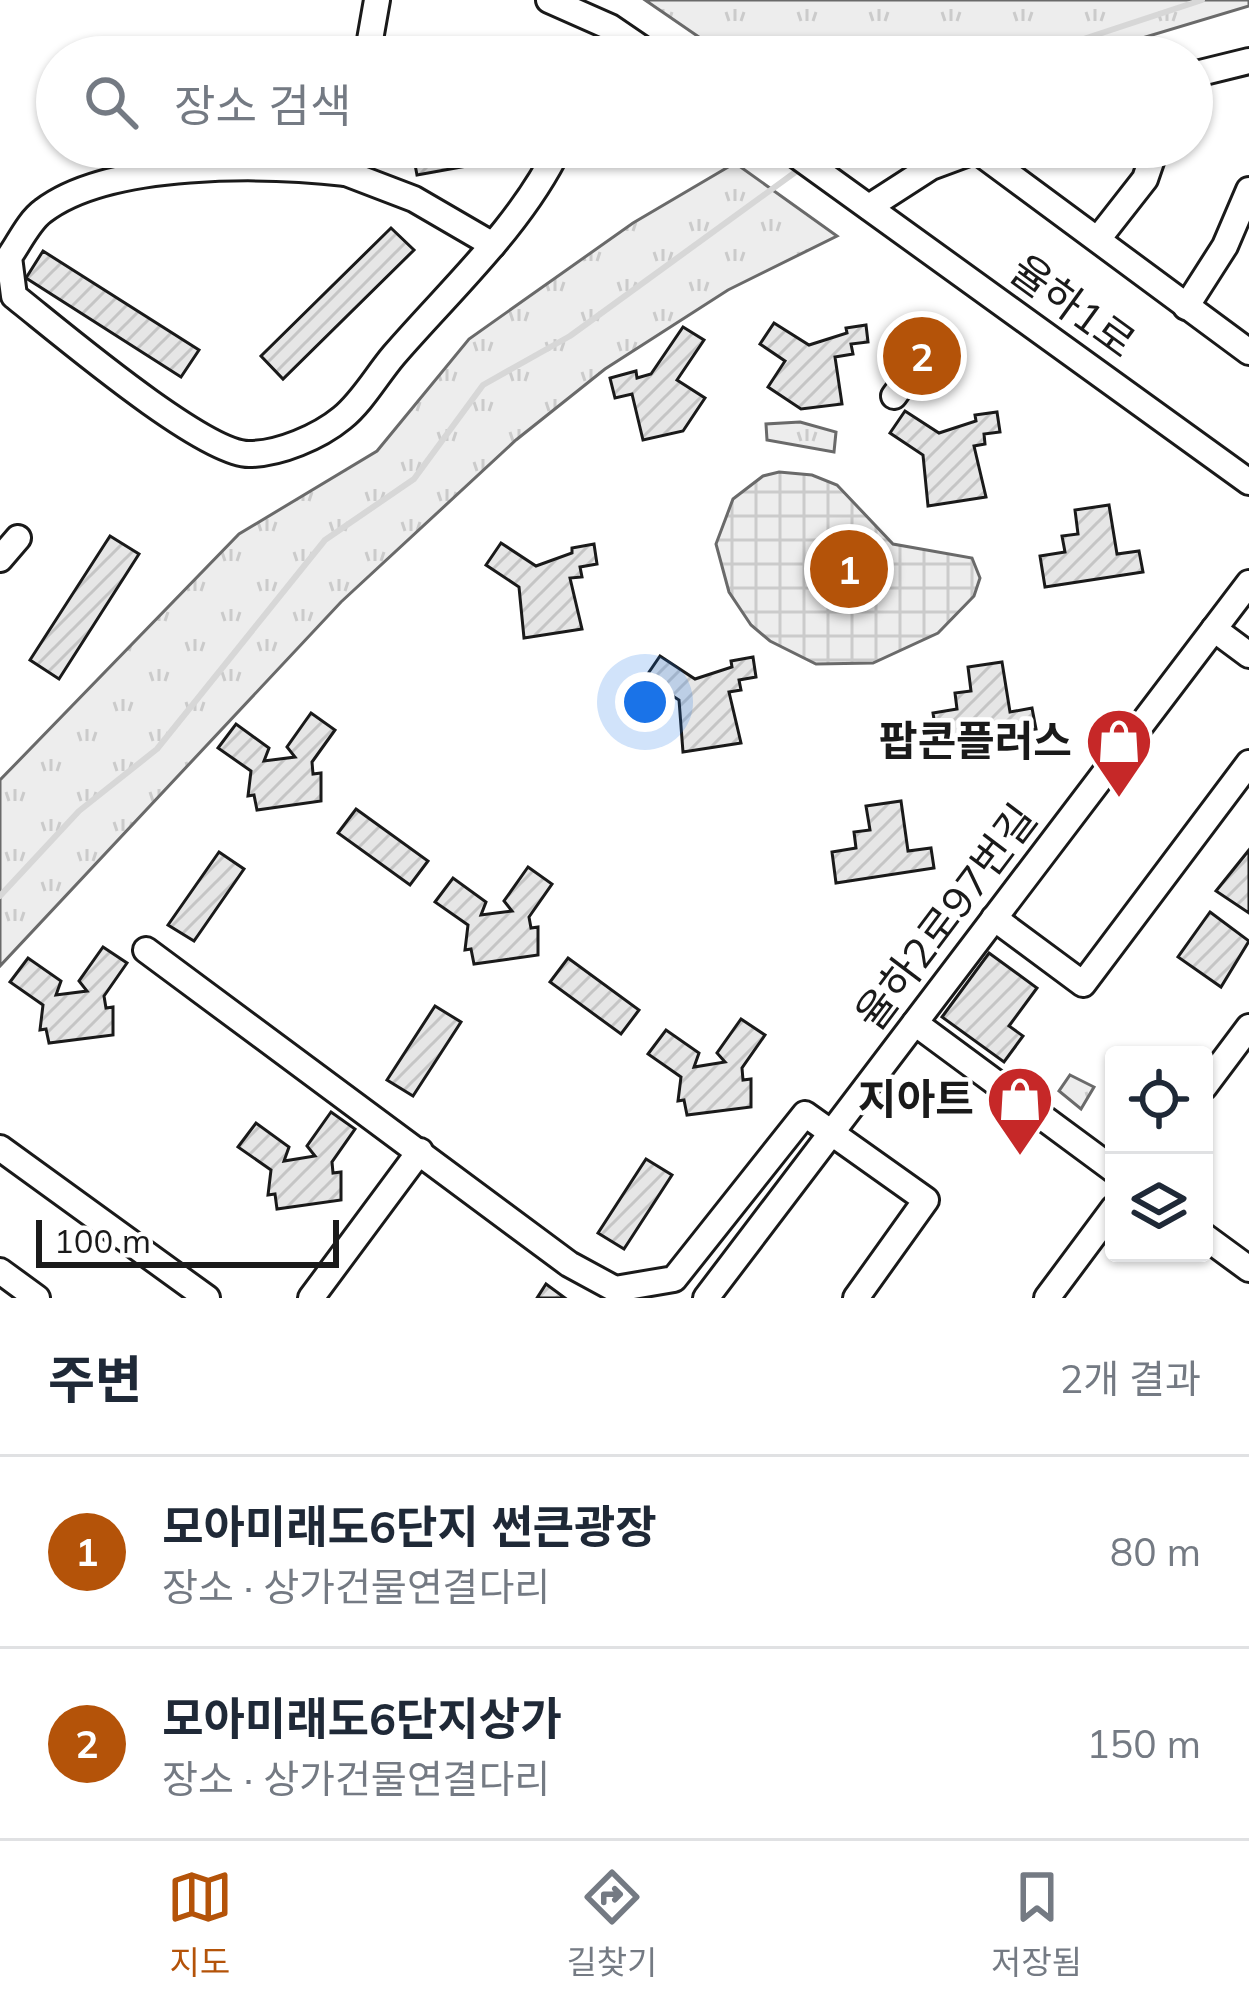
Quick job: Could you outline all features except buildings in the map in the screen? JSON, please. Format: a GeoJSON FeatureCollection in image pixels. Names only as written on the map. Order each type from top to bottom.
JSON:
{"type":"FeatureCollection","features":[{"type":"Feature","properties":{"kind":"street"},"geometry":{"type":"LineString","coordinates":[[371,36],[377,0]]}},
{"type":"Feature","properties":{"kind":"street"},"geometry":{"type":"LineString","coordinates":[[549,0],[623,36]]}},
{"type":"Feature","properties":{"kind":"street"},"geometry":{"type":"LineString","coordinates":[[1213,70],[1249,61]]}},
{"type":"Feature","properties":{"kind":"street"},"geometry":{"type":"LineString","coordinates":[[224,168],[121,178],[42,212],[9,257],[14,296],[163,410],[219,445],[248,454],[308,440],[345,417],[493,244],[549,168]]}},
{"type":"Feature","properties":{"kind":"street"},"geometry":{"type":"LineString","coordinates":[[301,168],[346,173],[414,199],[493,244]]}},
{"type":"Feature","properties":{"kind":"street"},"geometry":{"type":"LineString","coordinates":[[346,173],[347,168]]}},
{"type":"Feature","properties":{"kind":"street","name":"율하1로"},"geometry":{"type":"LineString","coordinates":[[815,168],[1249,482]]}},
{"type":"Feature","properties":{"kind":"street"},"geometry":{"type":"LineString","coordinates":[[860,200],[929,168]]}},
{"type":"Feature","properties":{"kind":"street"},"geometry":{"type":"LineString","coordinates":[[1005,168],[1249,352]]}},
{"type":"Feature","properties":{"kind":"street"},"geometry":{"type":"LineString","coordinates":[[1098,239],[1149,168]]}},
{"type":"Feature","properties":{"kind":"street"},"geometry":{"type":"LineString","coordinates":[[1186,307],[1225,246],[1249,190]]}},
{"type":"Feature","properties":{"kind":"street"},"geometry":{"type":"LineString","coordinates":[[894,397],[914,370]]}},
{"type":"Feature","properties":{"kind":"street"},"geometry":{"type":"LineString","coordinates":[[0,559],[18,538]]}},
{"type":"Feature","properties":{"kind":"street","name":"율하2로97번길"},"geometry":{"type":"LineString","coordinates":[[706,1298],[1249,583]]}},
{"type":"Feature","properties":{"kind":"street"},"geometry":{"type":"LineString","coordinates":[[1214,629],[1249,655]]}},
{"type":"Feature","properties":{"kind":"street"},"geometry":{"type":"LineString","coordinates":[[994,918],[1082,984],[1249,763]]}},
{"type":"Feature","properties":{"kind":"street"},"geometry":{"type":"LineString","coordinates":[[146,950],[569,1264],[614,1289],[674,1280],[805,1114],[926,1200],[856,1298]]}},
{"type":"Feature","properties":{"kind":"street"},"geometry":{"type":"LineString","coordinates":[[914,1023],[1105,1163]]}},
{"type":"Feature","properties":{"kind":"street"},"geometry":{"type":"LineString","coordinates":[[1213,1075],[1249,1027]]}},
{"type":"Feature","properties":{"kind":"street"},"geometry":{"type":"LineString","coordinates":[[0,1148],[207,1298]]}},
{"type":"Feature","properties":{"kind":"street"},"geometry":{"type":"LineString","coordinates":[[310,1298],[420,1151]]}},
{"type":"Feature","properties":{"kind":"street"},"geometry":{"type":"LineString","coordinates":[[1047,1298],[1105,1220]]}},
{"type":"Feature","properties":{"kind":"street"},"geometry":{"type":"LineString","coordinates":[[1213,1243],[1249,1269]]}},
{"type":"Feature","properties":{"kind":"street"},"geometry":{"type":"LineString","coordinates":[[0,1271],[37,1298]]}},
{"type":"Feature","properties":{"kind":"green space"},"geometry":{"type":"Polygon","coordinates":[[[645,0],[1249,0],[1249,6],[1149,36],[697,36],[645,0]]]}},
{"type":"Feature","properties":{"kind":"green space"},"geometry":{"type":"Polygon","coordinates":[[[726,168],[742,168],[837,236],[728,290],[605,369],[516,440],[341,602],[0,966],[0,780],[239,534],[377,451],[469,339],[633,223],[726,168]]]}},
{"type":"Feature","properties":{"kind":"green space"},"geometry":{"type":"Polygon","coordinates":[[[800,422],[836,432],[834,452],[767,440],[766,424],[800,422]]]}},
{"type":"Feature","properties":{"kind":"green space"},"geometry":{"type":"Polygon","coordinates":[[[1070,1075],[1094,1087],[1081,1109],[1059,1091],[1070,1075]]]}},
{"type":"Feature","properties":{"kind":"shaded area"},"geometry":{"type":"Polygon","coordinates":[[[779,472],[812,475],[837,485],[893,544],[972,558],[980,578],[974,596],[938,633],[873,663],[816,664],[770,641],[751,625],[729,592],[716,544],[733,499],[763,476],[779,472]]]}},
{"type":"Feature","properties":{"kind":"waterway"},"geometry":{"type":"LineString","coordinates":[[1093,36],[1202,0]]}},
{"type":"Feature","properties":{"kind":"waterway"},"geometry":{"type":"LineString","coordinates":[[0,896],[79,811],[157,749],[325,540],[414,479],[483,385],[570,336],[801,168]]}},
{"type":"Feature","properties":{"kind":"place","name":"모아미래도6단지상가"},"geometry":{"type":"Point","coordinates":[922,356]}},
{"type":"Feature","properties":{"kind":"place","name":"모아미래도6단지 썬큰광장"},"geometry":{"type":"Point","coordinates":[849,569]}},
{"type":"Feature","properties":{"kind":"place","name":"팝콘플러스"},"geometry":{"type":"Point","coordinates":[1119,800]}},
{"type":"Feature","properties":{"kind":"place","name":"지아트"},"geometry":{"type":"Point","coordinates":[1020,1158]}}]}
